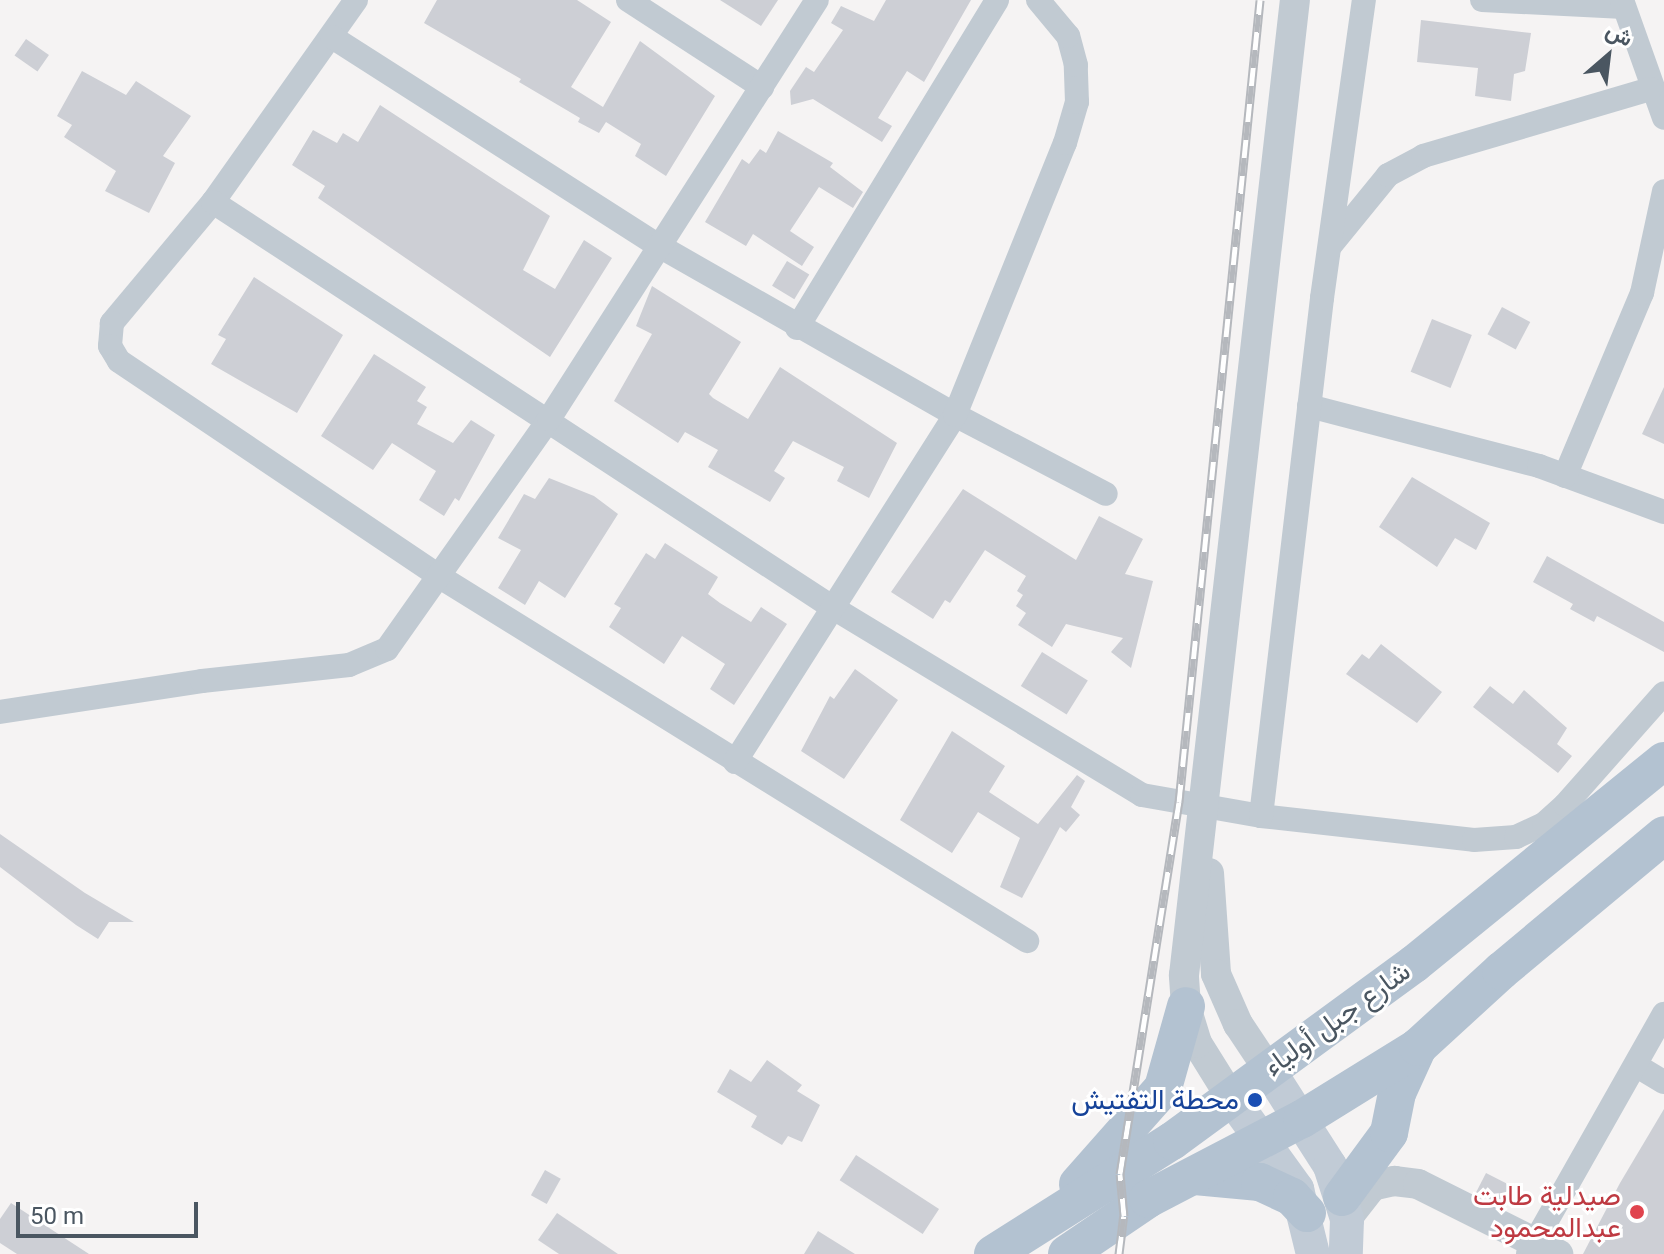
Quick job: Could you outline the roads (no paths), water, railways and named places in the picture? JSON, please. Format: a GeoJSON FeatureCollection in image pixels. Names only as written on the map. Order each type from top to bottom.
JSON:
{"type":"FeatureCollection","features":[{"type":"Feature","properties":{"kind":"main road","name":"شارع جبل أولياء"},"geometry":{"type":"LineString","coordinates":[[1002,1248],[1172,1141],[1478,915],[1664,761]]}},
{"type":"Feature","properties":{"kind":"main road"},"geometry":{"type":"LineString","coordinates":[[1067,1254],[1188,1176],[1262,1142],[1418,1047],[1664,835]]}},
{"type":"Feature","properties":{"kind":"main road"},"geometry":{"type":"LineString","coordinates":[[1002,1248],[1086,1176],[1163,1088],[1186,1006]]}},
{"type":"Feature","properties":{"kind":"main road"},"geometry":{"type":"LineString","coordinates":[[1344,1208],[1389,1133],[1397,1093],[1418,1047]]}},
{"type":"Feature","properties":{"kind":"main road"},"geometry":{"type":"LineString","coordinates":[[1268,1069],[1302,1119],[1344,1208],[1346,1254]]}},
{"type":"Feature","properties":{"kind":"main road"},"geometry":{"type":"LineString","coordinates":[[1230,1096],[1297,1189],[1307,1213],[1313,1254]]}},
{"type":"Feature","properties":{"kind":"main road"},"geometry":{"type":"LineString","coordinates":[[1188,1176],[1260,1182],[1292,1197],[1307,1213]]}},
{"type":"Feature","properties":{"kind":"street"},"geometry":{"type":"LineString","coordinates":[[356,0],[213,202],[112,323],[110,346],[134,376],[440,577],[1027,941]]}},
{"type":"Feature","properties":{"kind":"street"},"geometry":{"type":"LineString","coordinates":[[628,0],[762,87]]}},
{"type":"Feature","properties":{"kind":"street"},"geometry":{"type":"LineString","coordinates":[[0,712],[370,660],[400,636],[549,419],[817,0]]}},
{"type":"Feature","properties":{"kind":"street"},"geometry":{"type":"LineString","coordinates":[[797,328],[997,0]]}},
{"type":"Feature","properties":{"kind":"street"},"geometry":{"type":"LineString","coordinates":[[735,762],[835,609],[955,415],[1077,102],[1076,65],[1068,36],[1038,0]]}},
{"type":"Feature","properties":{"kind":"street"},"geometry":{"type":"LineString","coordinates":[[1230,1096],[1197,1043],[1186,1006],[1186,940],[1204,814],[1295,0]]}},
{"type":"Feature","properties":{"kind":"street"},"geometry":{"type":"LineString","coordinates":[[1261,816],[1309,406],[1364,0]]}},
{"type":"Feature","properties":{"kind":"street"},"geometry":{"type":"LineString","coordinates":[[1482,0],[1623,4],[1650,89],[1664,118]]}},
{"type":"Feature","properties":{"kind":"street"},"geometry":{"type":"LineString","coordinates":[[332,37],[661,247],[797,328],[1106,494]]}},
{"type":"Feature","properties":{"kind":"street"},"geometry":{"type":"LineString","coordinates":[[1329,248],[1388,175],[1423,156],[1650,89]]}},
{"type":"Feature","properties":{"kind":"street"},"geometry":{"type":"LineString","coordinates":[[1565,476],[1642,293],[1664,191]]}},
{"type":"Feature","properties":{"kind":"street"},"geometry":{"type":"LineString","coordinates":[[213,202],[835,609],[1117,783],[1142,795],[1204,814],[1261,816],[1474,840],[1516,837],[1544,824],[1565,805],[1664,693]]}},
{"type":"Feature","properties":{"kind":"street"},"geometry":{"type":"LineString","coordinates":[[1309,406],[1431,434],[1565,476],[1664,512]]}},
{"type":"Feature","properties":{"kind":"street"},"geometry":{"type":"LineString","coordinates":[[1204,814],[1216,974],[1238,1024],[1268,1069]]}},
{"type":"Feature","properties":{"kind":"street"},"geometry":{"type":"LineString","coordinates":[[1344,1208],[1372,1186],[1394,1181],[1441,1193],[1540,1250],[1664,1014]]}},
{"type":"Feature","properties":{"kind":"street"},"geometry":{"type":"LineString","coordinates":[[1637,1066],[1664,1082]]}},
{"type":"Feature","properties":{"kind":"railway"},"geometry":{"type":"LineString","coordinates":[[1119,1254],[1124,1216],[1120,1174],[1179,802],[1260,0]]}},
{"type":"Feature","properties":{"kind":"place","name":"محطة التفتيش"},"geometry":{"type":"Point","coordinates":[1255,1100]}},
{"type":"Feature","properties":{"kind":"place","name":"صيدلية طابت عبدالمحمود"},"geometry":{"type":"Point","coordinates":[1637,1212]}}]}
